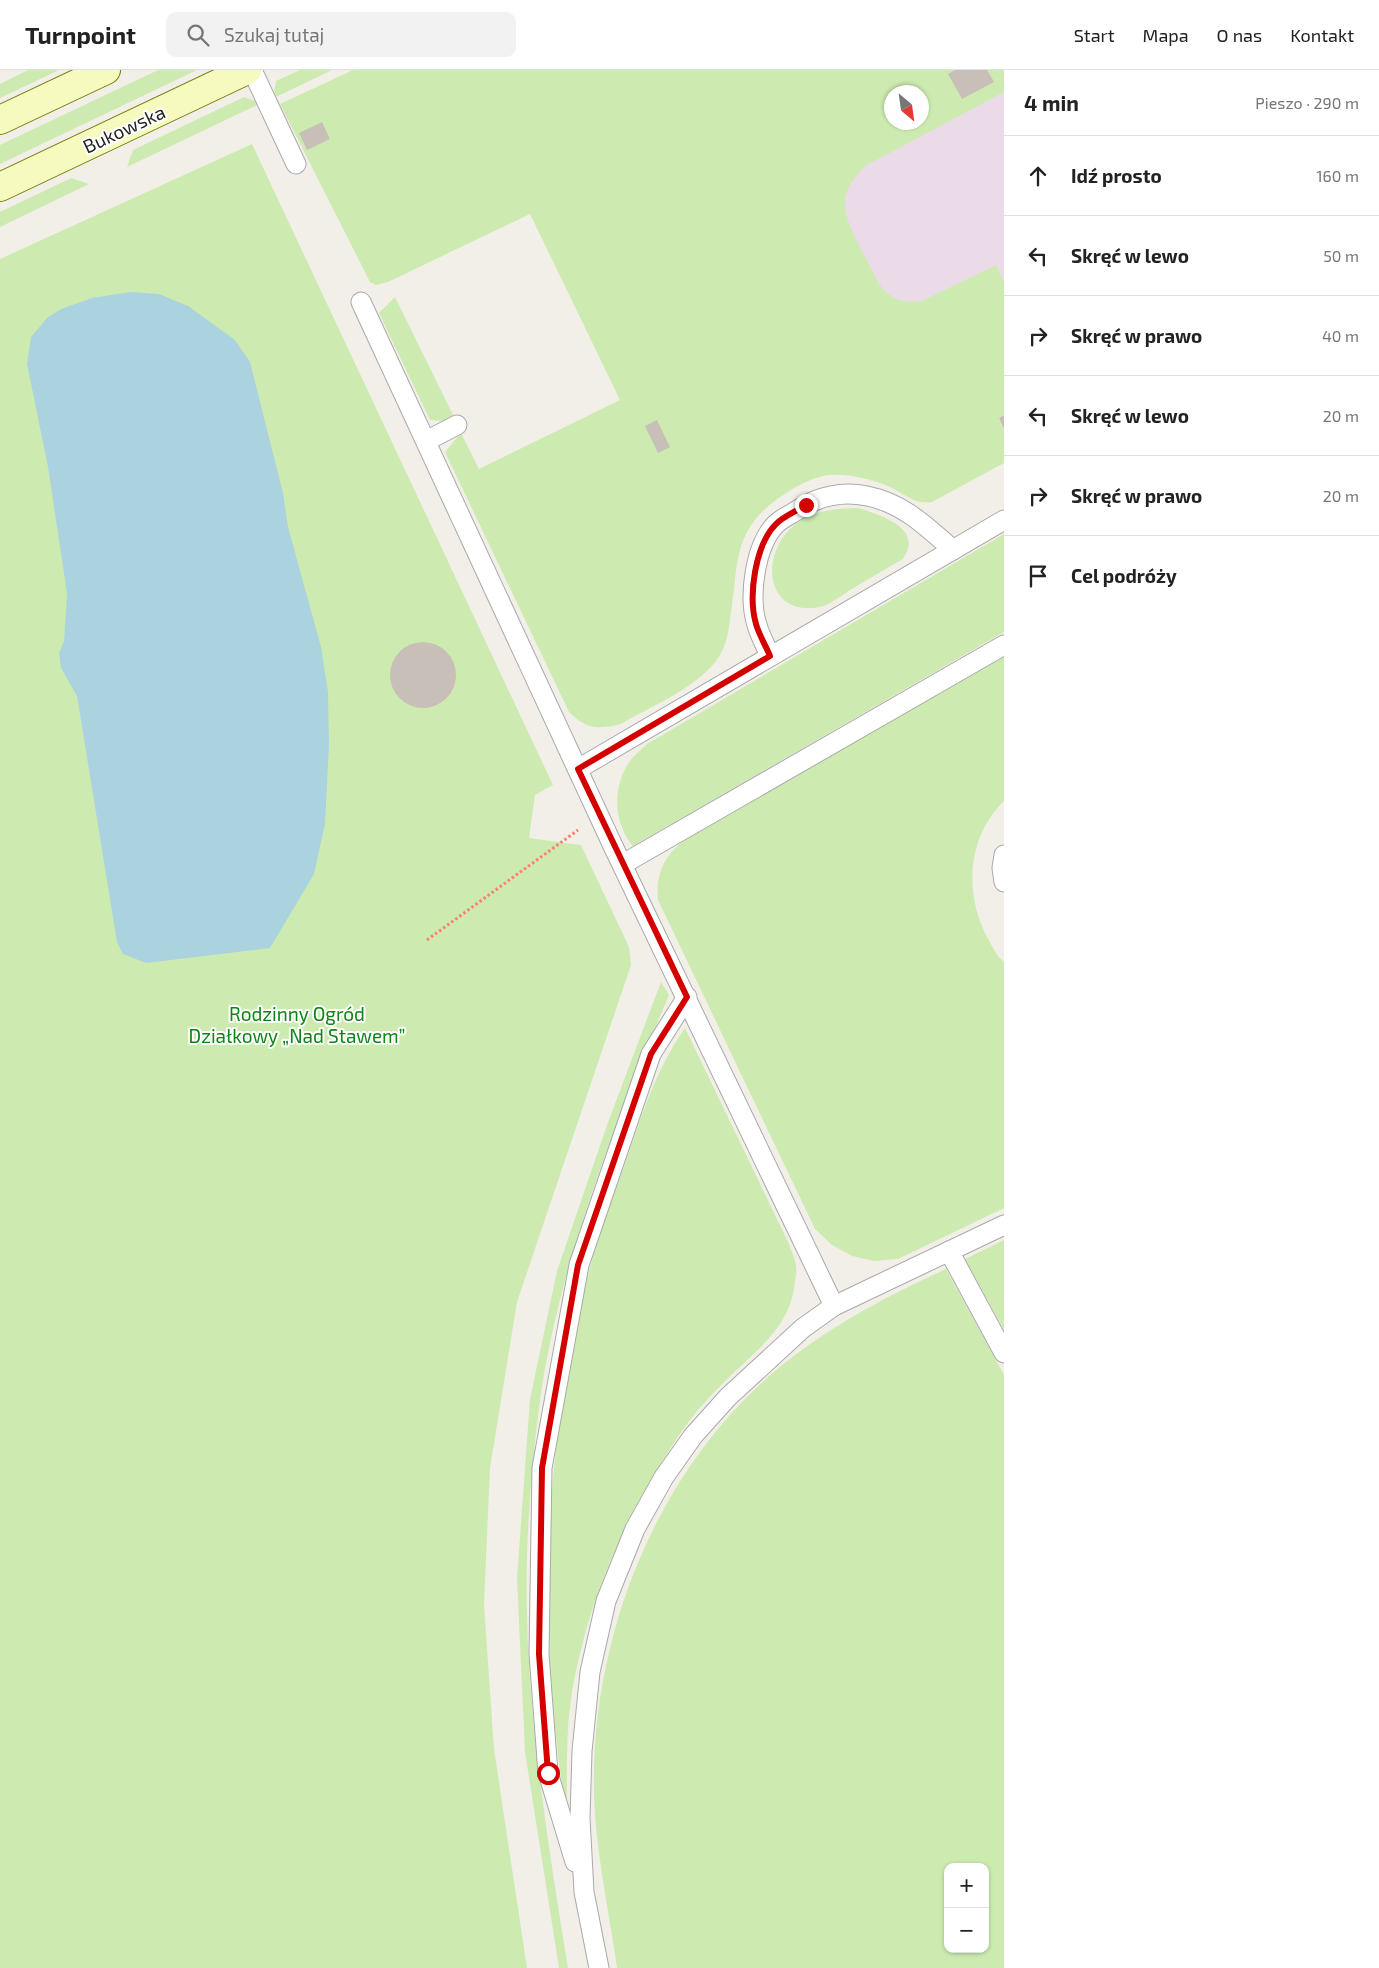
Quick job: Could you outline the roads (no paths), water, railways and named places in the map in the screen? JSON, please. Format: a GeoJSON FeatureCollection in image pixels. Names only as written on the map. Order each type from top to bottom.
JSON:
{"type":"FeatureCollection","features":[{"type":"Feature","properties":{"kind":"main road"},"geometry":{"type":"LineString","coordinates":[[0,120],[106,70]]}},
{"type":"Feature","properties":{"kind":"main road","name":"Bukowska"},"geometry":{"type":"LineString","coordinates":[[0,187],[247,70]]}},
{"type":"Feature","properties":{"kind":"lane"},"geometry":{"type":"LineString","coordinates":[[252,70],[296,164]]}},
{"type":"Feature","properties":{"kind":"lane"},"geometry":{"type":"LineString","coordinates":[[361,302],[599,815],[834,1306]]}},
{"type":"Feature","properties":{"kind":"lane"},"geometry":{"type":"LineString","coordinates":[[426,441],[457,425]]}},
{"type":"Feature","properties":{"kind":"lane"},"geometry":{"type":"LineString","coordinates":[[770,656],[756,624],[754,585],[757,562],[764,542],[776,524],[806,505],[832,495],[866,496],[888,502],[911,513],[953,550]]}},
{"type":"Feature","properties":{"kind":"lane"},"geometry":{"type":"LineString","coordinates":[[578,769],[1004,520]]}},
{"type":"Feature","properties":{"kind":"lane"},"geometry":{"type":"LineString","coordinates":[[623,864],[1004,645]]}},
{"type":"Feature","properties":{"kind":"lane"},"geometry":{"type":"LineString","coordinates":[[1004,855],[1002,868],[1004,882]]}},
{"type":"Feature","properties":{"kind":"lane"},"geometry":{"type":"LineString","coordinates":[[599,1968],[584,1892],[548,1773],[539,1654],[542,1468],[578,1265],[651,1054],[687,997]]}},
{"type":"Feature","properties":{"kind":"lane"},"geometry":{"type":"LineString","coordinates":[[584,1892],[580,1808],[582,1751],[590,1672],[606,1601],[634,1529],[679,1456],[728,1396],[803,1328],[834,1306],[1004,1225]]}},
{"type":"Feature","properties":{"kind":"lane"},"geometry":{"type":"LineString","coordinates":[[949,1251],[1004,1353]]}},
{"type":"Feature","properties":{"kind":"water"},"geometry":{"type":"Polygon","coordinates":[[[130,292],[159,294],[188,306],[235,340],[250,362],[283,493],[288,527],[321,647],[328,692],[329,745],[325,824],[314,874],[270,948],[146,963],[123,954],[117,942],[77,696],[61,668],[59,653],[64,641],[67,593],[48,467],[27,364],[31,337],[47,318],[61,309],[92,298],[130,292]]]}},
{"type":"Feature","properties":{"kind":"park label","name":"Rodzinny Ogród Działkowy „Nad Stawem”"},"geometry":{"type":"Point","coordinates":[297,1025]}}]}
